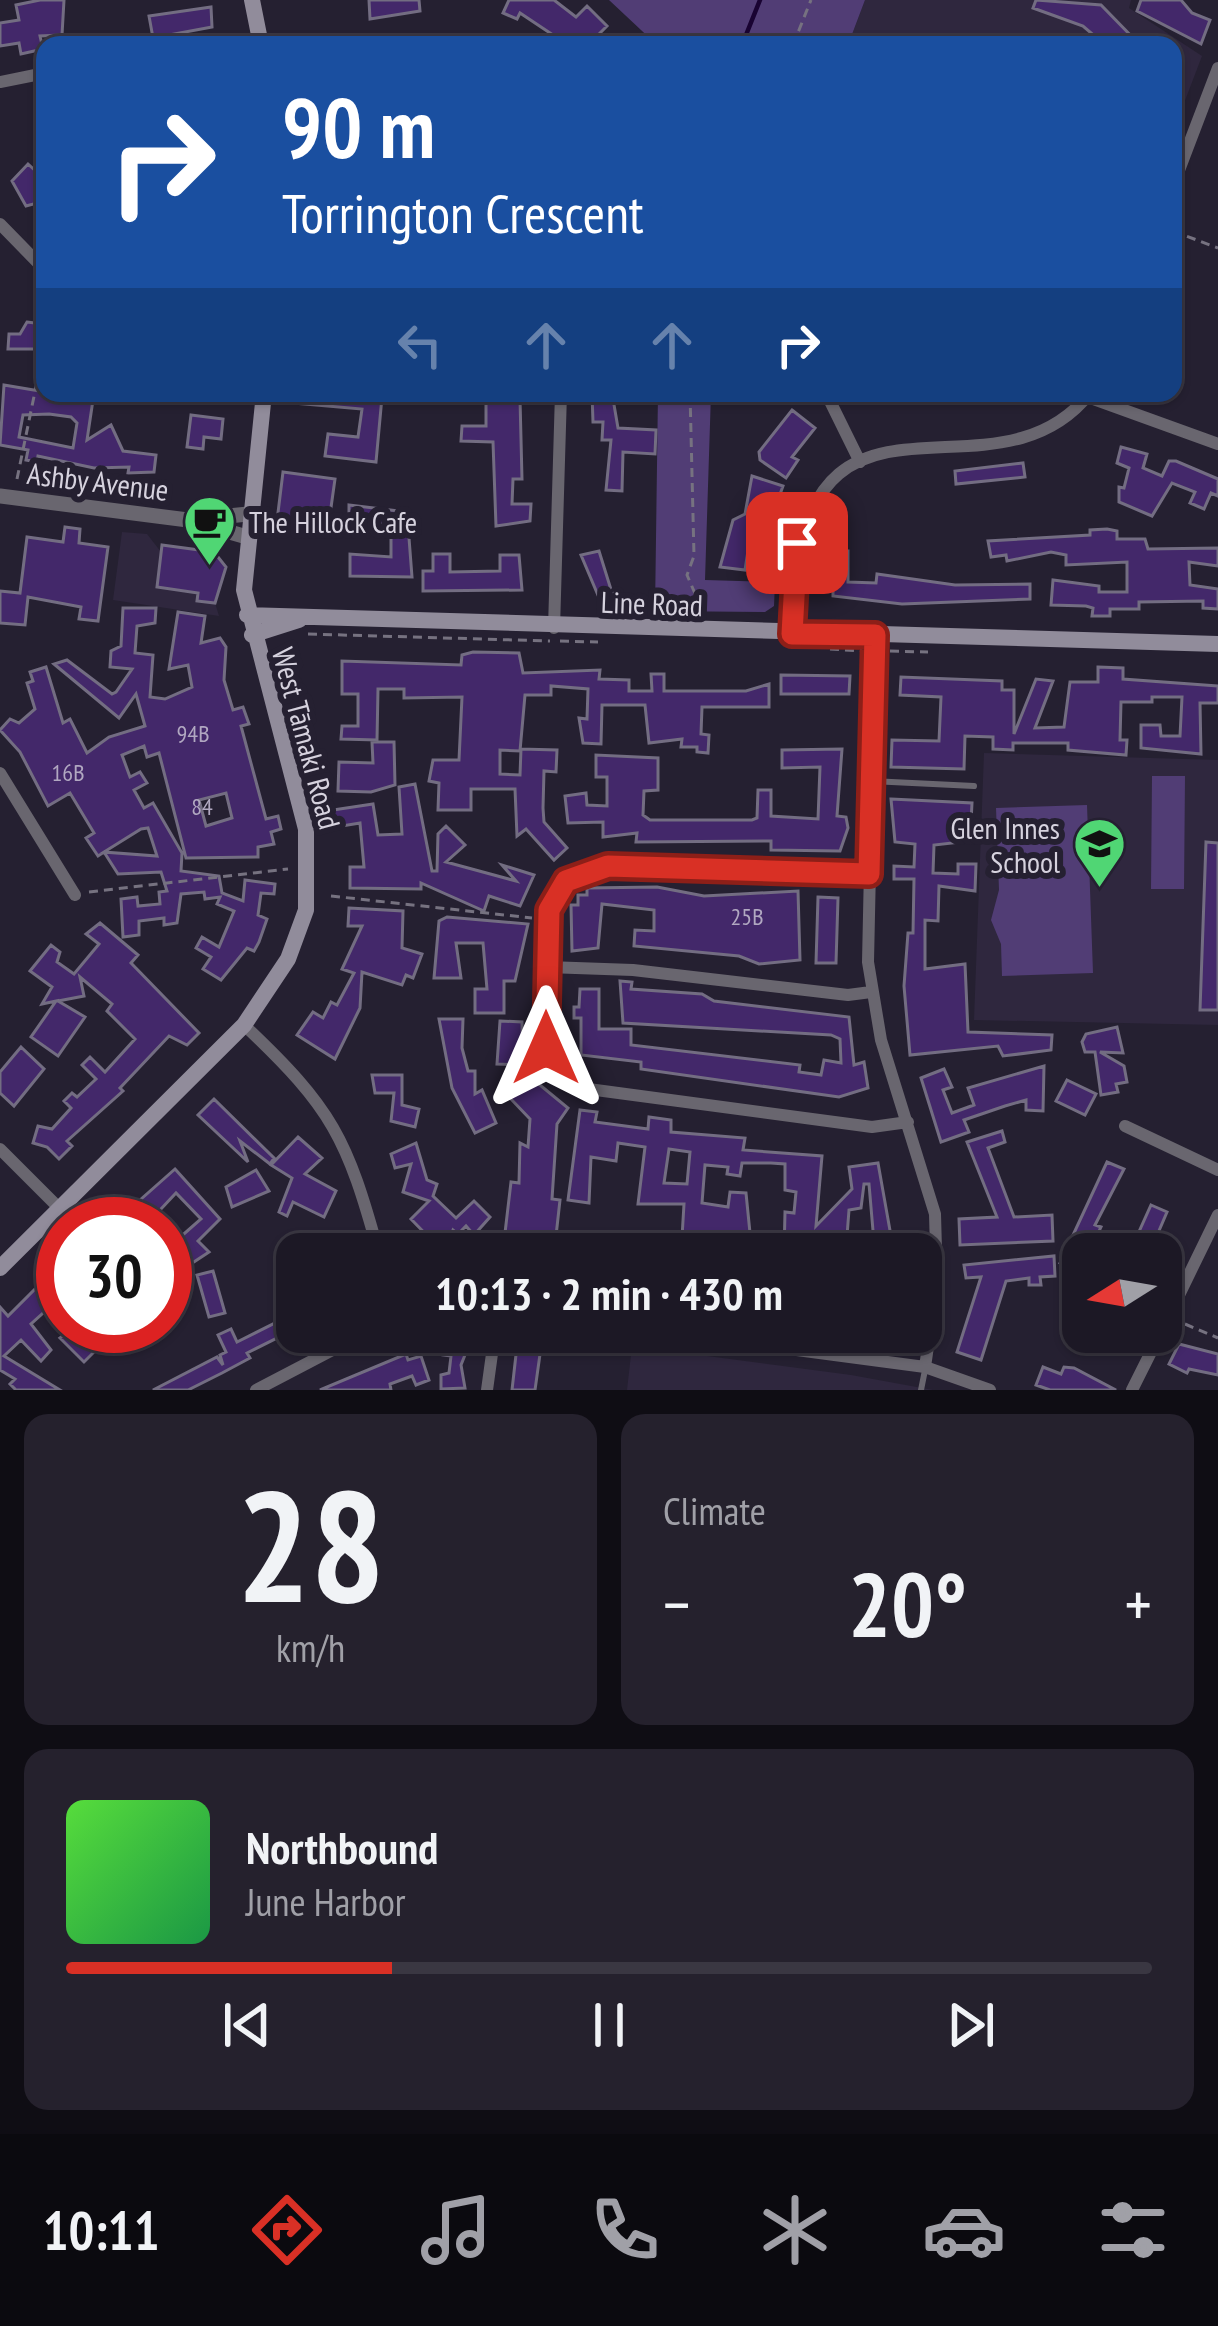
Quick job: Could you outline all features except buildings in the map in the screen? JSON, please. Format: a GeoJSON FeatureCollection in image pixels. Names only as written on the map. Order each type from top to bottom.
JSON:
{"type":"FeatureCollection","features":[{"type":"Feature","properties":{"kind":"main road"},"geometry":{"type":"LineString","coordinates":[[252,0],[259,36]]}},
{"type":"Feature","properties":{"kind":"main road","name":"West Tāmaki Road"},"geometry":{"type":"LineString","coordinates":[[72,1197],[244,1025],[268,995],[306,910],[309,871],[299,796],[247,615],[248,514],[263,402]]}},
{"type":"Feature","properties":{"kind":"main road","name":"Line Road"},"geometry":{"type":"LineString","coordinates":[[247,615],[554,628],[1218,644]]}},
{"type":"Feature","properties":{"kind":"main road","name":"Line Road"},"geometry":{"type":"LineString","coordinates":[[252,635],[300,620]]}},
{"type":"Feature","properties":{"kind":"main road","name":"West Tāmaki Road"},"geometry":{"type":"LineString","coordinates":[[0,1268],[36,1233]]}},
{"type":"Feature","properties":{"kind":"street"},"geometry":{"type":"LineString","coordinates":[[1182,166],[1213,99],[1218,68]]}},
{"type":"Feature","properties":{"kind":"street"},"geometry":{"type":"LineString","coordinates":[[0,82],[36,76]]}},
{"type":"Feature","properties":{"kind":"street"},"geometry":{"type":"LineString","coordinates":[[0,224],[36,261]]}},
{"type":"Feature","properties":{"kind":"street"},"geometry":{"type":"LineString","coordinates":[[554,628],[561,402]]}},
{"type":"Feature","properties":{"kind":"street"},"geometry":{"type":"LineString","coordinates":[[830,402],[860,462]]}},
{"type":"Feature","properties":{"kind":"street"},"geometry":{"type":"LineString","coordinates":[[792,634],[796,551],[804,521],[825,489],[860,462],[900,450],[1036,434],[1064,419],[1082,402]]}},
{"type":"Feature","properties":{"kind":"street"},"geometry":{"type":"LineString","coordinates":[[1107,402],[1218,444]]}},
{"type":"Feature","properties":{"kind":"street","name":"Ashby Avenue"},"geometry":{"type":"LineString","coordinates":[[0,496],[188,520],[247,537]]}},
{"type":"Feature","properties":{"kind":"street","name":"Ashby Avenue"},"geometry":{"type":"LineString","coordinates":[[188,520],[248,514]]}},
{"type":"Feature","properties":{"kind":"street"},"geometry":{"type":"LineString","coordinates":[[875,635],[871,992],[930,1192],[938,1243],[925,1367]]}},
{"type":"Feature","properties":{"kind":"street"},"geometry":{"type":"LineString","coordinates":[[0,773],[75,895]]}},
{"type":"Feature","properties":{"kind":"street"},"geometry":{"type":"LineString","coordinates":[[869,874],[589,869],[566,881],[553,899],[546,1048],[554,1066],[573,1084],[872,1127],[908,1122]]}},
{"type":"Feature","properties":{"kind":"street"},"geometry":{"type":"LineString","coordinates":[[547,967],[633,970],[848,995],[871,992]]}},
{"type":"Feature","properties":{"kind":"street"},"geometry":{"type":"LineString","coordinates":[[244,1025],[296,1076],[339,1131],[372,1233]]}},
{"type":"Feature","properties":{"kind":"street"},"geometry":{"type":"LineString","coordinates":[[1125,1126],[1218,1170]]}},
{"type":"Feature","properties":{"kind":"street"},"geometry":{"type":"LineString","coordinates":[[0,1150],[48,1197]]}},
{"type":"Feature","properties":{"kind":"street"},"geometry":{"type":"LineString","coordinates":[[1182,1289],[1218,1215]]}},
{"type":"Feature","properties":{"kind":"street"},"geometry":{"type":"LineString","coordinates":[[256,1390],[327,1353]]}},
{"type":"Feature","properties":{"kind":"street"},"geometry":{"type":"LineString","coordinates":[[487,1390],[492,1353]]}},
{"type":"Feature","properties":{"kind":"street"},"geometry":{"type":"LineString","coordinates":[[819,1353],[925,1367],[989,1390]]}},
{"type":"Feature","properties":{"kind":"street"},"geometry":{"type":"LineString","coordinates":[[1132,1390],[1150,1353]]}},
{"type":"Feature","properties":{"kind":"lane"},"geometry":{"type":"LineString","coordinates":[[872,781],[974,786]]}},
{"type":"Feature","properties":{"kind":"lane"},"geometry":{"type":"LineString","coordinates":[[921,1390],[925,1367]]}},
{"type":"Feature","properties":{"kind":"path"},"geometry":{"type":"LineString","coordinates":[[797,36],[811,0]]}},
{"type":"Feature","properties":{"kind":"path"},"geometry":{"type":"LineString","coordinates":[[1182,234],[1218,248]]}},
{"type":"Feature","properties":{"kind":"path"},"geometry":{"type":"LineString","coordinates":[[17,479],[36,387]]}},
{"type":"Feature","properties":{"kind":"path"},"geometry":{"type":"LineString","coordinates":[[690,402],[694,556],[687,574],[703,614]]}},
{"type":"Feature","properties":{"kind":"path"},"geometry":{"type":"LineString","coordinates":[[75,895],[290,869]]}},
{"type":"Feature","properties":{"kind":"path"},"geometry":{"type":"LineString","coordinates":[[331,896],[535,919]]}},
{"type":"Feature","properties":{"kind":"path"},"geometry":{"type":"LineString","coordinates":[[1185,1324],[1218,1338]]}},
{"type":"Feature","properties":{"kind":"shaded area"},"geometry":{"type":"Polygon","coordinates":[[[609,0],[865,0],[851,36],[647,36],[609,0]]]}},
{"type":"Feature","properties":{"kind":"shaded area"},"geometry":{"type":"Polygon","coordinates":[[[865,0],[1131,0],[1129,8],[1172,36],[851,36],[865,0]]]}},
{"type":"Feature","properties":{"kind":"shaded area"},"geometry":{"type":"Polygon","coordinates":[[[1182,43],[1202,56],[1182,108],[1182,43]]]}},
{"type":"Feature","properties":{"kind":"shaded area"},"geometry":{"type":"Polygon","coordinates":[[[658,402],[711,402],[705,580],[775,582],[774,606],[765,612],[655,611],[658,402]]]}},
{"type":"Feature","properties":{"kind":"shaded area"},"geometry":{"type":"Polygon","coordinates":[[[122,532],[147,534],[161,552],[211,558],[220,569],[215,603],[219,616],[113,600],[122,532]]]}},
{"type":"Feature","properties":{"kind":"shaded area","name":"Glen Innes School"},"geometry":{"type":"Polygon","coordinates":[[[984,753],[1218,760],[1218,1025],[974,1020],[984,753]]]}},
{"type":"Feature","properties":{"kind":"shaded area"},"geometry":{"type":"Polygon","coordinates":[[[1152,776],[1185,776],[1184,889],[1151,889],[1152,776]]]}},
{"type":"Feature","properties":{"kind":"shaded area"},"geometry":{"type":"Polygon","coordinates":[[[1087,805],[1093,973],[1002,976],[1001,944],[991,920],[999,890],[996,808],[1087,805]]]}},
{"type":"Feature","properties":{"kind":"shaded area"},"geometry":{"type":"Polygon","coordinates":[[[631,1353],[685,1353],[933,1390],[627,1390],[631,1353]]]}},
{"type":"Feature","properties":{"kind":"waterway"},"geometry":{"type":"LineString","coordinates":[[746,36],[760,0]]}},
{"type":"Feature","properties":{"kind":"place","name":"The Hillock Cafe"},"geometry":{"type":"Point","coordinates":[210,567]}},
{"type":"Feature","properties":{"kind":"place","name":"Glen Innes School"},"geometry":{"type":"Point","coordinates":[1099,890]}},
{"type":"Feature","properties":{"kind":"route"},"geometry":{"type":"LineString","coordinates":[[546,1048],[549,910],[558,891],[574,875],[608,866],[869,874],[875,635],[792,634],[797,543]]}}]}
